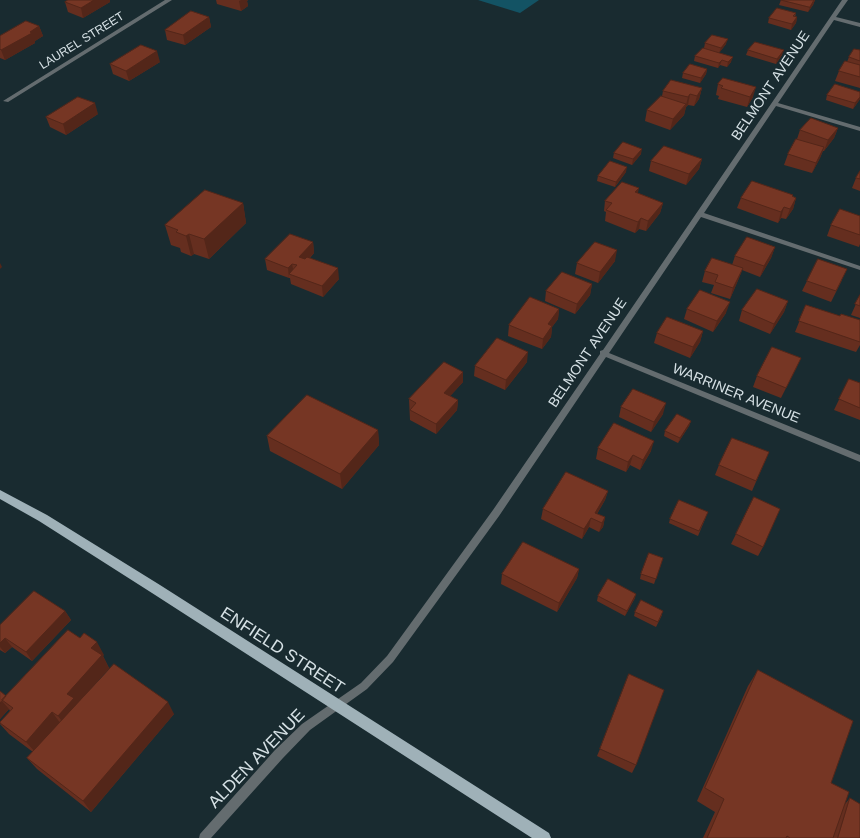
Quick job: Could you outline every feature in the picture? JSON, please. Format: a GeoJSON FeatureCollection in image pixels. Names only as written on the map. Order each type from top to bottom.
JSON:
{"type":"FeatureCollection","features":[{"type":"Feature","properties":{"kind":"main road","name":"ENFIELD STREET"},"geometry":{"type":"LineString","coordinates":[[0,494],[43,518],[544,838]]}},
{"type":"Feature","properties":{"kind":"street","name":"LAUREL STREET"},"geometry":{"type":"LineString","coordinates":[[6,101],[170,0]]}},
{"type":"Feature","properties":{"kind":"street","name":"BELMONT AVENUE"},"geometry":{"type":"LineString","coordinates":[[336,706],[364,686],[390,659],[496,513],[603,353],[700,214],[845,0]]}},
{"type":"Feature","properties":{"kind":"street"},"geometry":{"type":"LineString","coordinates":[[832,18],[860,26]]}},
{"type":"Feature","properties":{"kind":"street"},"geometry":{"type":"LineString","coordinates":[[775,104],[860,129]]}},
{"type":"Feature","properties":{"kind":"street"},"geometry":{"type":"LineString","coordinates":[[700,214],[860,268]]}},
{"type":"Feature","properties":{"kind":"street","name":"WARRINER AVENUE"},"geometry":{"type":"LineString","coordinates":[[603,353],[860,459]]}},
{"type":"Feature","properties":{"kind":"street","name":"ALDEN AVENUE"},"geometry":{"type":"LineString","coordinates":[[204,838],[306,726],[336,706]]}},
{"type":"Feature","properties":{"kind":"shaded area"},"geometry":{"type":"Polygon","coordinates":[[[478,0],[539,0],[520,13],[478,0]]]}},
{"type":"Feature","properties":{"kind":"building"},"geometry":{"type":"Polygon","coordinates":[[[68,0],[94,0],[81,8],[65,2],[68,0]]]}},
{"type":"Feature","properties":{"kind":"building"},"geometry":{"type":"Polygon","coordinates":[[[781,0],[814,0],[810,7],[781,0]]]}},
{"type":"Feature","properties":{"kind":"building"},"geometry":{"type":"Polygon","coordinates":[[[777,8],[796,13],[793,16],[797,17],[792,24],[769,18],[777,8]]]}},
{"type":"Feature","properties":{"kind":"building"},"geometry":{"type":"Polygon","coordinates":[[[191,11],[209,17],[183,35],[165,30],[191,11]]]}},
{"type":"Feature","properties":{"kind":"building"},"geometry":{"type":"Polygon","coordinates":[[[26,21],[39,26],[30,32],[32,33],[1,50],[0,36],[26,21]]]}},
{"type":"Feature","properties":{"kind":"building"},"geometry":{"type":"Polygon","coordinates":[[[712,35],[728,39],[721,48],[705,43],[712,35]]]}},
{"type":"Feature","properties":{"kind":"building"},"geometry":{"type":"Polygon","coordinates":[[[755,42],[784,50],[777,59],[748,50],[755,42]]]}},
{"type":"Feature","properties":{"kind":"building"},"geometry":{"type":"Polygon","coordinates":[[[141,45],[157,51],[126,71],[110,64],[141,45]]]}},
{"type":"Feature","properties":{"kind":"building"},"geometry":{"type":"Polygon","coordinates":[[[703,48],[733,57],[728,62],[722,60],[719,63],[695,56],[703,48]]]}},
{"type":"Feature","properties":{"kind":"building"},"geometry":{"type":"Polygon","coordinates":[[[854,49],[860,50],[860,61],[849,57],[854,49]]]}},
{"type":"Feature","properties":{"kind":"building"},"geometry":{"type":"Polygon","coordinates":[[[845,61],[860,65],[860,77],[839,71],[845,61]]]}},
{"type":"Feature","properties":{"kind":"building"},"geometry":{"type":"Polygon","coordinates":[[[690,64],[707,69],[701,78],[683,73],[690,64]]]}},
{"type":"Feature","properties":{"kind":"building"},"geometry":{"type":"Polygon","coordinates":[[[723,78],[756,87],[750,97],[721,88],[723,86],[718,84],[723,78]]]}},
{"type":"Feature","properties":{"kind":"building"},"geometry":{"type":"Polygon","coordinates":[[[671,80],[702,88],[697,96],[690,94],[688,97],[663,91],[671,80]]]}},
{"type":"Feature","properties":{"kind":"building"},"geometry":{"type":"Polygon","coordinates":[[[835,84],[860,92],[860,97],[855,103],[827,95],[835,84]]]}},
{"type":"Feature","properties":{"kind":"building"},"geometry":{"type":"Polygon","coordinates":[[[661,96],[686,104],[673,119],[647,110],[661,96]]]}},
{"type":"Feature","properties":{"kind":"building"},"geometry":{"type":"Polygon","coordinates":[[[78,97],[95,103],[63,124],[46,117],[78,97]]]}},
{"type":"Feature","properties":{"kind":"building"},"geometry":{"type":"Polygon","coordinates":[[[811,118],[838,128],[828,140],[800,130],[811,118]]]}},
{"type":"Feature","properties":{"kind":"building"},"geometry":{"type":"Polygon","coordinates":[[[796,139],[824,147],[816,163],[788,154],[796,139]]]}},
{"type":"Feature","properties":{"kind":"building"},"geometry":{"type":"Polygon","coordinates":[[[623,142],[642,149],[633,159],[614,153],[623,142]]]}},
{"type":"Feature","properties":{"kind":"building"},"geometry":{"type":"Polygon","coordinates":[[[664,146],[702,159],[689,174],[651,161],[664,146]]]}},
{"type":"Feature","properties":{"kind":"building"},"geometry":{"type":"Polygon","coordinates":[[[610,161],[627,167],[616,182],[598,176],[610,161]]]}},
{"type":"Feature","properties":{"kind":"building"},"geometry":{"type":"Polygon","coordinates":[[[860,171],[860,179],[856,178],[860,171]]]}},
{"type":"Feature","properties":{"kind":"building"},"geometry":{"type":"Polygon","coordinates":[[[752,181],[793,195],[792,196],[796,198],[790,209],[784,207],[781,212],[741,198],[752,181]]]}},
{"type":"Feature","properties":{"kind":"building"},"geometry":{"type":"Polygon","coordinates":[[[622,182],[639,188],[635,192],[663,203],[648,221],[641,218],[638,222],[606,210],[612,203],[605,201],[622,182]]]}},
{"type":"Feature","properties":{"kind":"building"},"geometry":{"type":"Polygon","coordinates":[[[205,190],[243,203],[204,239],[189,234],[186,236],[176,232],[178,230],[165,225],[205,190]]]}},
{"type":"Feature","properties":{"kind":"building"},"geometry":{"type":"Polygon","coordinates":[[[840,209],[860,216],[860,235],[831,225],[840,209]]]}},
{"type":"Feature","properties":{"kind":"building"},"geometry":{"type":"Polygon","coordinates":[[[290,234],[313,242],[299,257],[305,259],[307,257],[338,268],[322,286],[289,274],[297,265],[292,264],[288,268],[265,259],[290,234]]]}},
{"type":"Feature","properties":{"kind":"building"},"geometry":{"type":"Polygon","coordinates":[[[747,237],[775,247],[764,266],[735,256],[747,237]]]}},
{"type":"Feature","properties":{"kind":"building"},"geometry":{"type":"Polygon","coordinates":[[[595,242],[617,250],[600,272],[577,263],[595,242]]]}},
{"type":"Feature","properties":{"kind":"building"},"geometry":{"type":"Polygon","coordinates":[[[712,258],[743,268],[733,288],[715,282],[718,275],[705,271],[712,258]]]}},
{"type":"Feature","properties":{"kind":"building"},"geometry":{"type":"Polygon","coordinates":[[[818,259],[847,269],[836,291],[807,281],[818,259]]]}},
{"type":"Feature","properties":{"kind":"building"},"geometry":{"type":"Polygon","coordinates":[[[562,272],[592,284],[577,304],[546,291],[562,272]]]}},
{"type":"Feature","properties":{"kind":"building"},"geometry":{"type":"Polygon","coordinates":[[[757,289],[788,301],[774,324],[742,310],[757,289]]]}},
{"type":"Feature","properties":{"kind":"building"},"geometry":{"type":"Polygon","coordinates":[[[700,290],[730,302],[717,321],[687,309],[700,290]]]}},
{"type":"Feature","properties":{"kind":"building"},"geometry":{"type":"Polygon","coordinates":[[[860,295],[860,306],[855,304],[860,295]]]}},
{"type":"Feature","properties":{"kind":"building"},"geometry":{"type":"Polygon","coordinates":[[[530,297],[559,309],[548,324],[552,326],[543,339],[509,325],[530,297]]]}},
{"type":"Feature","properties":{"kind":"building"},"geometry":{"type":"Polygon","coordinates":[[[806,305],[840,316],[841,314],[860,320],[860,342],[799,321],[806,305]]]}},
{"type":"Feature","properties":{"kind":"building"},"geometry":{"type":"Polygon","coordinates":[[[667,317],[703,331],[693,347],[657,333],[667,317]]]}},
{"type":"Feature","properties":{"kind":"building"},"geometry":{"type":"Polygon","coordinates":[[[497,338],[528,352],[506,380],[475,366],[497,338]]]}},
{"type":"Feature","properties":{"kind":"building"},"geometry":{"type":"Polygon","coordinates":[[[772,347],[801,358],[786,388],[757,376],[772,347]]]}},
{"type":"Feature","properties":{"kind":"building"},"geometry":{"type":"Polygon","coordinates":[[[444,362],[463,372],[444,393],[458,400],[436,424],[410,410],[416,403],[409,399],[444,362]]]}},
{"type":"Feature","properties":{"kind":"building"},"geometry":{"type":"Polygon","coordinates":[[[849,379],[860,383],[860,408],[839,399],[849,379]]]}},
{"type":"Feature","properties":{"kind":"building"},"geometry":{"type":"Polygon","coordinates":[[[633,389],[666,403],[654,422],[621,407],[633,389]]]}},
{"type":"Feature","properties":{"kind":"building"},"geometry":{"type":"Polygon","coordinates":[[[307,395],[378,430],[340,474],[267,436],[307,395]]]}},
{"type":"Feature","properties":{"kind":"building"},"geometry":{"type":"Polygon","coordinates":[[[677,414],[691,421],[680,438],[665,431],[677,414]]]}},
{"type":"Feature","properties":{"kind":"building"},"geometry":{"type":"Polygon","coordinates":[[[614,423],[654,441],[643,460],[633,455],[628,462],[598,448],[614,423]]]}},
{"type":"Feature","properties":{"kind":"building"},"geometry":{"type":"Polygon","coordinates":[[[732,438],[769,452],[756,481],[719,465],[732,438]]]}},
{"type":"Feature","properties":{"kind":"building"},"geometry":{"type":"Polygon","coordinates":[[[566,472],[608,491],[595,513],[605,517],[602,523],[591,518],[584,529],[543,509],[566,472]]]}},
{"type":"Feature","properties":{"kind":"building"},"geometry":{"type":"Polygon","coordinates":[[[754,497],[780,509],[763,547],[736,534],[754,497]]]}},
{"type":"Feature","properties":{"kind":"building"},"geometry":{"type":"Polygon","coordinates":[[[679,500],[708,512],[699,531],[670,519],[679,500]]]}},
{"type":"Feature","properties":{"kind":"building"},"geometry":{"type":"Polygon","coordinates":[[[523,542],[579,569],[559,603],[502,574],[523,542]]]}},
{"type":"Feature","properties":{"kind":"building"},"geometry":{"type":"Polygon","coordinates":[[[649,553],[663,558],[656,579],[641,574],[649,553]]]}},
{"type":"Feature","properties":{"kind":"building"},"geometry":{"type":"Polygon","coordinates":[[[608,579],[636,594],[627,611],[598,596],[608,579]]]}},
{"type":"Feature","properties":{"kind":"building"},"geometry":{"type":"Polygon","coordinates":[[[34,591],[65,611],[26,652],[5,638],[0,643],[0,625],[34,591]]]}},
{"type":"Feature","properties":{"kind":"building"},"geometry":{"type":"Polygon","coordinates":[[[641,600],[663,611],[658,622],[635,612],[641,600]]]}},
{"type":"Feature","properties":{"kind":"building"},"geometry":{"type":"Polygon","coordinates":[[[68,630],[80,638],[84,633],[97,642],[91,648],[102,655],[67,694],[74,698],[58,716],[52,712],[26,742],[0,723],[13,708],[2,700],[68,630]]]}},
{"type":"Feature","properties":{"kind":"building"},"geometry":{"type":"Polygon","coordinates":[[[114,664],[168,702],[83,801],[27,758],[114,664]]]}},
{"type":"Feature","properties":{"kind":"building"},"geometry":{"type":"Polygon","coordinates":[[[758,670],[853,721],[831,783],[849,792],[833,838],[790,838],[787,836],[786,838],[707,838],[724,799],[705,788],[758,670]]]}},
{"type":"Feature","properties":{"kind":"building"},"geometry":{"type":"Polygon","coordinates":[[[629,674],[664,690],[636,765],[600,749],[629,674]]]}},
{"type":"Feature","properties":{"kind":"building"},"geometry":{"type":"Polygon","coordinates":[[[0,691],[6,696],[0,703],[0,691]]]}},
{"type":"Feature","properties":{"kind":"building"},"geometry":{"type":"Polygon","coordinates":[[[850,798],[860,804],[860,838],[838,838],[850,798]]]}}]}
